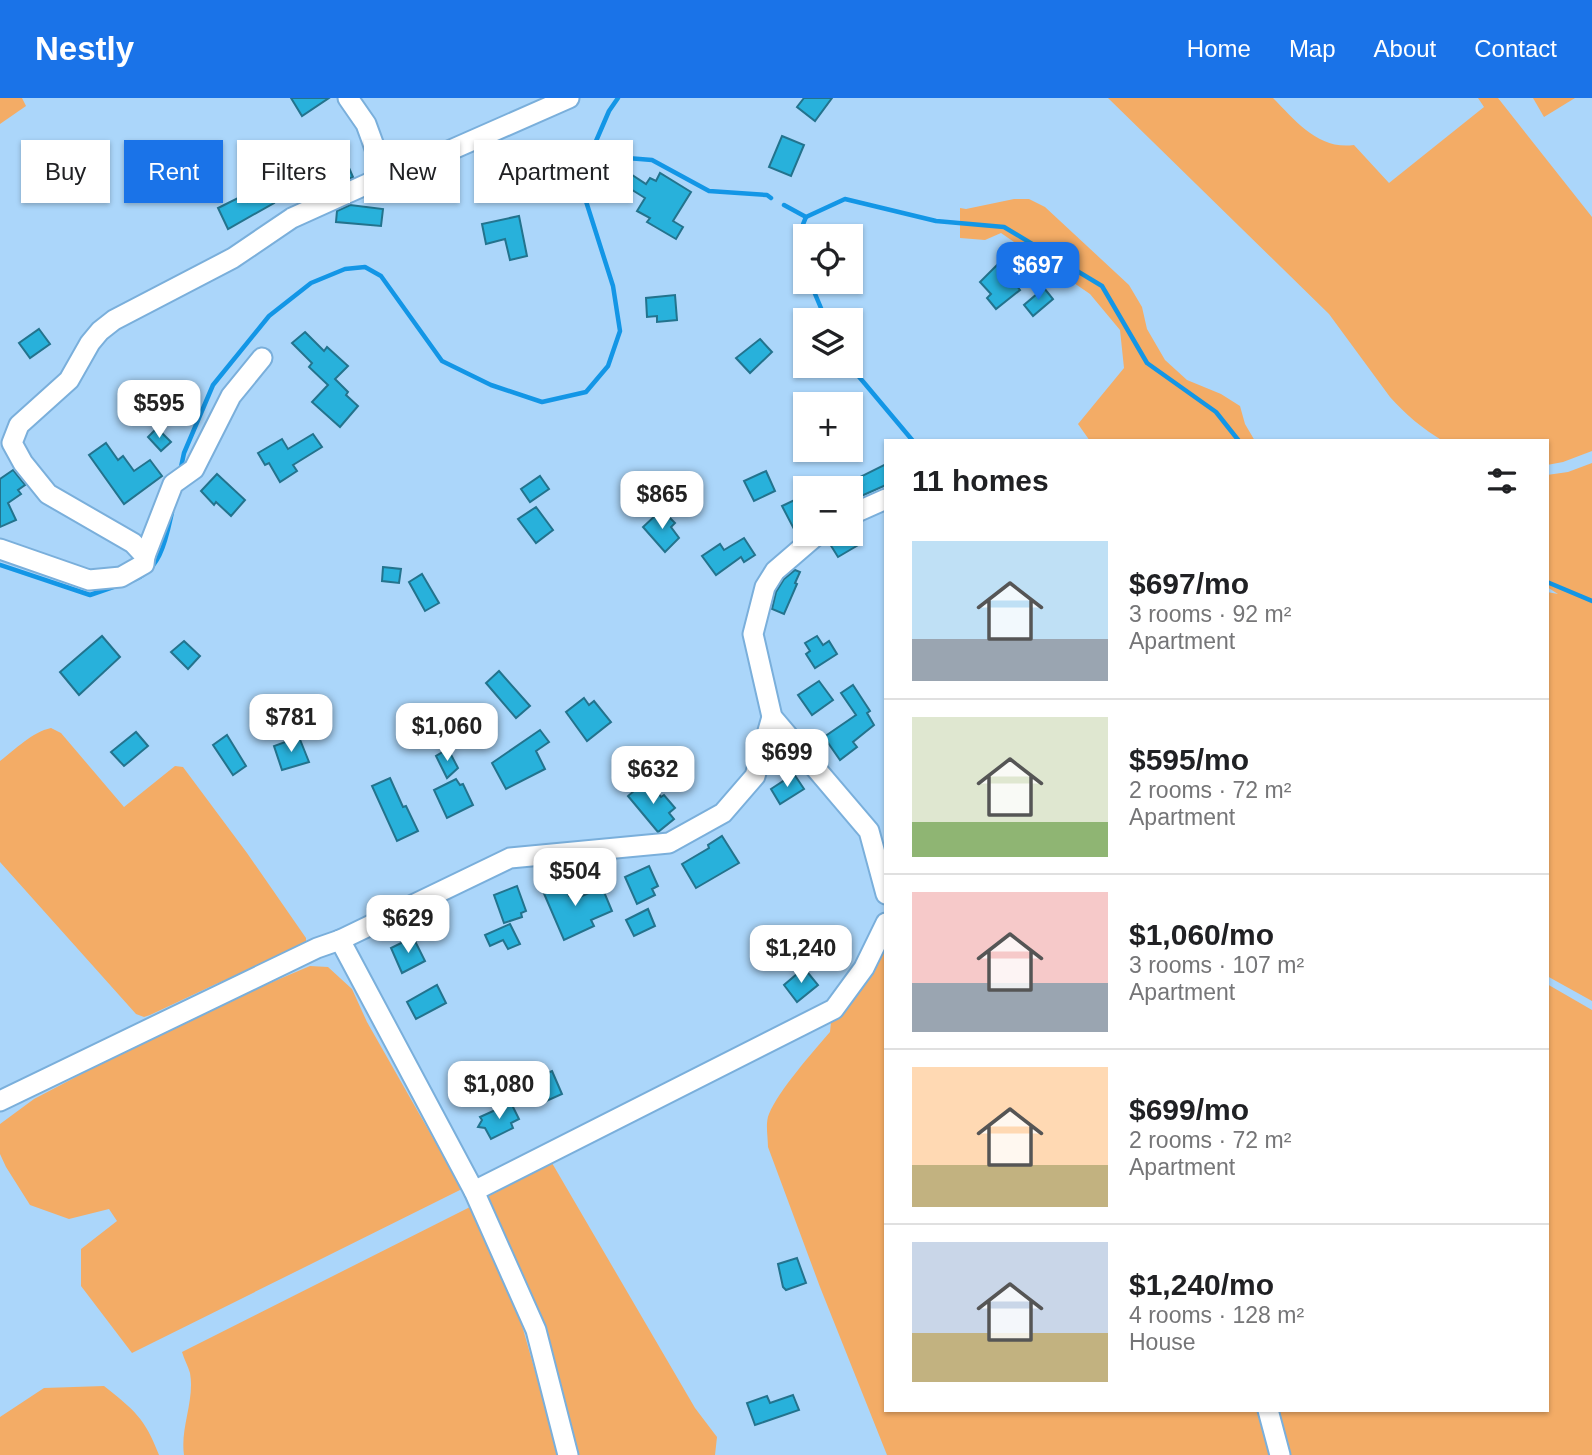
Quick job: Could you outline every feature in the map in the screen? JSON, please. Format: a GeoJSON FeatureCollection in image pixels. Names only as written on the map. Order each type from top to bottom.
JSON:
{"type":"FeatureCollection","features":[{"type":"Feature","properties":{"kind":"street"},"geometry":{"type":"LineString","coordinates":[[348,98],[366,124],[372,140]]}},
{"type":"Feature","properties":{"kind":"street"},"geometry":{"type":"LineString","coordinates":[[460,146],[569,98]]}},
{"type":"Feature","properties":{"kind":"street"},"geometry":{"type":"LineString","coordinates":[[145,556],[133,542],[48,494],[15,452],[12,443],[19,425],[69,380],[90,342],[114,320],[233,258],[292,218],[364,185]]}},
{"type":"Feature","properties":{"kind":"street"},"geometry":{"type":"LineString","coordinates":[[0,549],[89,580],[121,577],[144,564],[145,556],[181,478],[194,470],[231,396],[262,358]]}},
{"type":"Feature","properties":{"kind":"street"},"geometry":{"type":"LineString","coordinates":[[863,509],[884,500]]}},
{"type":"Feature","properties":{"kind":"street"},"geometry":{"type":"LineString","coordinates":[[804,546],[775,570],[770,578],[765,587],[753,634],[772,717],[869,831],[884,887]]}},
{"type":"Feature","properties":{"kind":"street"},"geometry":{"type":"LineString","coordinates":[[0,1101],[510,858],[669,843],[723,813],[755,776],[772,717]]}},
{"type":"Feature","properties":{"kind":"street"},"geometry":{"type":"LineString","coordinates":[[474,1191],[834,1009],[864,968],[884,927]]}},
{"type":"Feature","properties":{"kind":"street"},"geometry":{"type":"LineString","coordinates":[[340,940],[474,1191],[536,1330],[568,1455]]}},
{"type":"Feature","properties":{"kind":"street"},"geometry":{"type":"LineString","coordinates":[[1269,1412],[1280,1455]]}},
{"type":"Feature","properties":{"kind":"shaded area"},"geometry":{"type":"Polygon","coordinates":[[[0,98],[22,98],[26,106],[0,124],[0,98]]]}},
{"type":"Feature","properties":{"kind":"shaded area"},"geometry":{"type":"Polygon","coordinates":[[[1108,98],[1273,98],[1299,124],[1319,138],[1329,143],[1354,145],[1389,183],[1484,107],[1478,98],[1498,98],[1592,217],[1592,451],[1549,465],[1549,439],[1440,439],[1408,415],[1390,397],[1329,314],[1108,98]]]}},
{"type":"Feature","properties":{"kind":"shaded area"},"geometry":{"type":"Polygon","coordinates":[[[1533,98],[1575,98],[1544,117],[1533,98]]]}},
{"type":"Feature","properties":{"kind":"shaded area"},"geometry":{"type":"Polygon","coordinates":[[[1014,199],[1029,199],[1045,207],[1129,285],[1142,307],[1147,329],[1165,360],[1187,380],[1221,394],[1240,406],[1245,424],[1254,439],[1089,439],[1078,424],[1124,368],[1120,330],[1090,294],[1001,233],[985,240],[960,238],[960,208],[1014,199]]]}},
{"type":"Feature","properties":{"kind":"shaded area"},"geometry":{"type":"Polygon","coordinates":[[[1592,463],[1592,1001],[1549,977],[1549,592],[1558,594],[1549,588],[1549,475],[1568,472],[1592,463]]]}},
{"type":"Feature","properties":{"kind":"shaded area"},"geometry":{"type":"Polygon","coordinates":[[[51,728],[61,733],[124,807],[175,766],[183,767],[247,853],[306,938],[306,944],[301,949],[150,1015],[144,1017],[136,1014],[0,862],[0,761],[31,737],[51,728]]]}},
{"type":"Feature","properties":{"kind":"shaded area"},"geometry":{"type":"Polygon","coordinates":[[[884,948],[884,1412],[1261,1412],[1275,1455],[887,1455],[768,1147],[768,1118],[774,1104],[796,1072],[830,1032],[831,1022],[855,994],[884,948]]]}},
{"type":"Feature","properties":{"kind":"shaded area"},"geometry":{"type":"Polygon","coordinates":[[[310,966],[328,967],[352,989],[367,1022],[462,1189],[132,1353],[81,1286],[81,1249],[117,1221],[109,1209],[69,1219],[30,1205],[0,1154],[0,1124],[34,1099],[194,1015],[310,966]]]}},
{"type":"Feature","properties":{"kind":"shaded area"},"geometry":{"type":"Polygon","coordinates":[[[1549,985],[1592,1010],[1592,1455],[1291,1455],[1276,1412],[1549,1412],[1549,985]]]}},
{"type":"Feature","properties":{"kind":"shaded area"},"geometry":{"type":"Polygon","coordinates":[[[552,1163],[695,1408],[717,1437],[715,1455],[574,1455],[487,1197],[552,1163]]]}},
{"type":"Feature","properties":{"kind":"shaded area"},"geometry":{"type":"Polygon","coordinates":[[[472,1206],[517,1308],[559,1455],[184,1455],[191,1383],[182,1352],[472,1206]]]}},
{"type":"Feature","properties":{"kind":"shaded area"},"geometry":{"type":"Polygon","coordinates":[[[104,1386],[138,1416],[159,1455],[0,1455],[0,1417],[44,1388],[104,1386]]]}},
{"type":"Feature","properties":{"kind":"building"},"geometry":{"type":"Polygon","coordinates":[[[291,98],[329,98],[302,116],[291,98]]]}},
{"type":"Feature","properties":{"kind":"building"},"geometry":{"type":"Polygon","coordinates":[[[804,98],[832,98],[815,121],[797,107],[804,98]]]}},
{"type":"Feature","properties":{"kind":"building"},"geometry":{"type":"Polygon","coordinates":[[[782,136],[804,145],[791,176],[769,167],[782,136]]]}},
{"type":"Feature","properties":{"kind":"building"},"geometry":{"type":"Polygon","coordinates":[[[660,173],[691,192],[673,221],[683,227],[676,239],[647,222],[650,218],[637,211],[645,198],[633,190],[633,176],[646,184],[650,178],[656,181],[660,173]]]}},
{"type":"Feature","properties":{"kind":"building"},"geometry":{"type":"Polygon","coordinates":[[[237,198],[237,203],[274,203],[228,229],[218,208],[237,198]]]}},
{"type":"Feature","properties":{"kind":"building"},"geometry":{"type":"Polygon","coordinates":[[[350,205],[383,209],[381,226],[336,222],[337,211],[350,205]]]}},
{"type":"Feature","properties":{"kind":"building"},"geometry":{"type":"Polygon","coordinates":[[[519,216],[527,256],[510,260],[505,239],[486,244],[482,224],[519,216]]]}},
{"type":"Feature","properties":{"kind":"building"},"geometry":{"type":"Polygon","coordinates":[[[999,263],[1020,290],[996,309],[987,298],[991,294],[980,282],[999,263]]]}},
{"type":"Feature","properties":{"kind":"building"},"geometry":{"type":"Polygon","coordinates":[[[1044,288],[1053,299],[1033,316],[1024,305],[1044,288]]]}},
{"type":"Feature","properties":{"kind":"building"},"geometry":{"type":"Polygon","coordinates":[[[675,295],[677,320],[657,322],[657,316],[647,317],[646,298],[675,295]]]}},
{"type":"Feature","properties":{"kind":"building"},"geometry":{"type":"Polygon","coordinates":[[[39,329],[50,344],[30,358],[19,343],[39,329]]]}},
{"type":"Feature","properties":{"kind":"building"},"geometry":{"type":"Polygon","coordinates":[[[305,332],[324,351],[327,347],[348,366],[335,379],[358,406],[340,427],[312,402],[328,385],[309,367],[312,363],[292,343],[305,332]]]}},
{"type":"Feature","properties":{"kind":"building"},"geometry":{"type":"Polygon","coordinates":[[[760,339],[772,352],[750,373],[736,358],[760,339]]]}},
{"type":"Feature","properties":{"kind":"building"},"geometry":{"type":"Polygon","coordinates":[[[154,382],[170,402],[154,418],[136,396],[154,382]]]}},
{"type":"Feature","properties":{"kind":"building"},"geometry":{"type":"Polygon","coordinates":[[[157,428],[171,442],[161,451],[148,437],[157,428]]]}},
{"type":"Feature","properties":{"kind":"building"},"geometry":{"type":"Polygon","coordinates":[[[313,434],[322,447],[293,465],[297,471],[280,482],[269,463],[265,465],[258,453],[282,439],[288,449],[313,434]]]}},
{"type":"Feature","properties":{"kind":"building"},"geometry":{"type":"Polygon","coordinates":[[[106,443],[118,460],[123,456],[134,471],[150,460],[162,476],[124,504],[89,455],[106,443]]]}},
{"type":"Feature","properties":{"kind":"building"},"geometry":{"type":"Polygon","coordinates":[[[884,465],[884,486],[863,495],[862,476],[884,465]]]}},
{"type":"Feature","properties":{"kind":"building"},"geometry":{"type":"Polygon","coordinates":[[[13,470],[25,485],[18,490],[21,494],[8,503],[16,520],[0,527],[0,479],[13,470]]]}},
{"type":"Feature","properties":{"kind":"building"},"geometry":{"type":"Polygon","coordinates":[[[766,471],[775,491],[754,501],[744,481],[766,471]]]}},
{"type":"Feature","properties":{"kind":"building"},"geometry":{"type":"Polygon","coordinates":[[[217,474],[245,500],[231,516],[216,502],[214,505],[201,491],[217,474]]]}},
{"type":"Feature","properties":{"kind":"building"},"geometry":{"type":"Polygon","coordinates":[[[540,476],[549,489],[530,502],[521,489],[540,476]]]}},
{"type":"Feature","properties":{"kind":"building"},"geometry":{"type":"Polygon","coordinates":[[[793,501],[793,527],[782,506],[793,501]]]}},
{"type":"Feature","properties":{"kind":"building"},"geometry":{"type":"Polygon","coordinates":[[[536,507],[553,530],[536,543],[518,519],[536,507]]]}},
{"type":"Feature","properties":{"kind":"building"},"geometry":{"type":"Polygon","coordinates":[[[664,512],[675,523],[671,527],[679,538],[665,552],[643,527],[658,513],[660,516],[664,512]]]}},
{"type":"Feature","properties":{"kind":"building"},"geometry":{"type":"Polygon","coordinates":[[[744,538],[755,555],[744,562],[741,557],[716,575],[702,556],[720,544],[724,550],[744,538]]]}},
{"type":"Feature","properties":{"kind":"building"},"geometry":{"type":"Polygon","coordinates":[[[831,546],[857,546],[838,557],[831,546]]]}},
{"type":"Feature","properties":{"kind":"building"},"geometry":{"type":"Polygon","coordinates":[[[383,567],[401,569],[399,583],[382,581],[383,567]]]}},
{"type":"Feature","properties":{"kind":"building"},"geometry":{"type":"Polygon","coordinates":[[[795,570],[800,572],[795,583],[797,584],[784,614],[772,609],[776,592],[784,579],[795,570]]]}},
{"type":"Feature","properties":{"kind":"building"},"geometry":{"type":"Polygon","coordinates":[[[422,574],[439,603],[425,611],[409,582],[422,574]]]}},
{"type":"Feature","properties":{"kind":"building"},"geometry":{"type":"Polygon","coordinates":[[[102,636],[120,657],[79,695],[60,672],[102,636]]]}},
{"type":"Feature","properties":{"kind":"building"},"geometry":{"type":"Polygon","coordinates":[[[817,636],[823,645],[829,641],[837,654],[815,668],[806,654],[810,651],[805,643],[817,636]]]}},
{"type":"Feature","properties":{"kind":"building"},"geometry":{"type":"Polygon","coordinates":[[[184,641],[200,656],[188,669],[171,652],[184,641]]]}},
{"type":"Feature","properties":{"kind":"building"},"geometry":{"type":"Polygon","coordinates":[[[499,671],[530,706],[516,718],[486,683],[499,671]]]}},
{"type":"Feature","properties":{"kind":"building"},"geometry":{"type":"Polygon","coordinates":[[[819,681],[833,700],[812,715],[798,695],[819,681]]]}},
{"type":"Feature","properties":{"kind":"building"},"geometry":{"type":"Polygon","coordinates":[[[853,685],[870,711],[867,713],[874,725],[853,742],[857,747],[840,760],[824,737],[856,715],[841,693],[853,685]]]}},
{"type":"Feature","properties":{"kind":"building"},"geometry":{"type":"Polygon","coordinates":[[[584,698],[589,705],[594,701],[611,722],[587,741],[566,712],[584,698]]]}},
{"type":"Feature","properties":{"kind":"building"},"geometry":{"type":"Polygon","coordinates":[[[540,730],[549,742],[536,751],[545,769],[506,789],[492,763],[540,730]]]}},
{"type":"Feature","properties":{"kind":"building"},"geometry":{"type":"Polygon","coordinates":[[[136,732],[148,746],[124,766],[111,752],[136,732]]]}},
{"type":"Feature","properties":{"kind":"building"},"geometry":{"type":"Polygon","coordinates":[[[227,735],[246,766],[233,775],[213,745],[227,735]]]}},
{"type":"Feature","properties":{"kind":"building"},"geometry":{"type":"Polygon","coordinates":[[[299,737],[309,762],[282,770],[274,746],[299,737]]]}},
{"type":"Feature","properties":{"kind":"building"},"geometry":{"type":"Polygon","coordinates":[[[448,749],[458,768],[447,778],[436,756],[448,749]]]}},
{"type":"Feature","properties":{"kind":"building"},"geometry":{"type":"Polygon","coordinates":[[[794,774],[804,789],[780,804],[771,789],[794,774]]]}},
{"type":"Feature","properties":{"kind":"building"},"geometry":{"type":"Polygon","coordinates":[[[390,778],[418,831],[397,841],[372,786],[390,778]]]}},
{"type":"Feature","properties":{"kind":"building"},"geometry":{"type":"Polygon","coordinates":[[[456,779],[460,785],[463,784],[473,805],[447,818],[434,790],[456,779]]]}},
{"type":"Feature","properties":{"kind":"building"},"geometry":{"type":"Polygon","coordinates":[[[647,780],[661,797],[664,795],[675,808],[669,813],[674,819],[658,832],[628,796],[647,780]]]}},
{"type":"Feature","properties":{"kind":"building"},"geometry":{"type":"Polygon","coordinates":[[[722,836],[739,863],[696,888],[682,864],[709,848],[708,845],[722,836]]]}},
{"type":"Feature","properties":{"kind":"building"},"geometry":{"type":"Polygon","coordinates":[[[649,866],[658,886],[652,889],[655,895],[637,904],[625,877],[649,866]]]}},
{"type":"Feature","properties":{"kind":"building"},"geometry":{"type":"Polygon","coordinates":[[[563,880],[569,896],[581,891],[582,896],[602,887],[612,911],[591,920],[594,926],[564,940],[542,889],[563,880]]]}},
{"type":"Feature","properties":{"kind":"building"},"geometry":{"type":"Polygon","coordinates":[[[517,886],[526,911],[521,913],[522,917],[504,923],[494,895],[517,886]]]}},
{"type":"Feature","properties":{"kind":"building"},"geometry":{"type":"Polygon","coordinates":[[[648,909],[655,926],[634,936],[626,920],[648,909]]]}},
{"type":"Feature","properties":{"kind":"building"},"geometry":{"type":"Polygon","coordinates":[[[510,924],[520,944],[508,949],[503,940],[490,946],[485,935],[510,924]]]}},
{"type":"Feature","properties":{"kind":"building"},"geometry":{"type":"Polygon","coordinates":[[[413,937],[425,961],[402,973],[391,948],[413,937]]]}},
{"type":"Feature","properties":{"kind":"building"},"geometry":{"type":"Polygon","coordinates":[[[804,968],[818,985],[797,1002],[784,985],[804,968]]]}},
{"type":"Feature","properties":{"kind":"building"},"geometry":{"type":"Polygon","coordinates":[[[437,985],[446,1003],[416,1019],[407,1002],[437,985]]]}},
{"type":"Feature","properties":{"kind":"building"},"geometry":{"type":"Polygon","coordinates":[[[552,1071],[562,1094],[542,1103],[531,1080],[552,1071]]]}},
{"type":"Feature","properties":{"kind":"building"},"geometry":{"type":"Polygon","coordinates":[[[511,1103],[519,1119],[511,1123],[513,1128],[491,1139],[485,1128],[478,1127],[482,1120],[480,1117],[511,1103]]]}},
{"type":"Feature","properties":{"kind":"building"},"geometry":{"type":"Polygon","coordinates":[[[797,1258],[806,1283],[786,1290],[778,1264],[797,1258]]]}},
{"type":"Feature","properties":{"kind":"building"},"geometry":{"type":"Polygon","coordinates":[[[793,1395],[799,1410],[755,1425],[747,1403],[767,1396],[770,1403],[793,1395]]]}},
{"type":"Feature","properties":{"kind":"waterway"},"geometry":{"type":"LineString","coordinates":[[180,472],[184,453],[213,385],[269,316],[311,283],[345,269],[365,267],[381,276],[442,361],[491,385],[542,402],[586,392],[608,366],[620,331],[613,286],[584,195],[590,155],[609,111],[618,98]]}},
{"type":"Feature","properties":{"kind":"waterway"},"geometry":{"type":"LineString","coordinates":[[633,158],[652,160],[709,191],[767,195],[771,198]]}},
{"type":"Feature","properties":{"kind":"waterway"},"geometry":{"type":"LineString","coordinates":[[784,205],[806,217],[845,199],[936,221],[1004,227],[1102,286],[1147,363],[1216,412],[1237,439]]}},
{"type":"Feature","properties":{"kind":"waterway"},"geometry":{"type":"LineString","coordinates":[[803,224],[806,217]]}},
{"type":"Feature","properties":{"kind":"waterway"},"geometry":{"type":"LineString","coordinates":[[815,294],[821,308]]}},
{"type":"Feature","properties":{"kind":"waterway"},"geometry":{"type":"LineString","coordinates":[[860,378],[911,439]]}},
{"type":"Feature","properties":{"kind":"waterway"},"geometry":{"type":"LineString","coordinates":[[131,581],[149,570],[156,562],[172,512]]}},
{"type":"Feature","properties":{"kind":"waterway"},"geometry":{"type":"LineString","coordinates":[[0,565],[90,595],[116,586]]}},
{"type":"Feature","properties":{"kind":"waterway"},"geometry":{"type":"LineString","coordinates":[[1549,583],[1592,601]]}}]}
